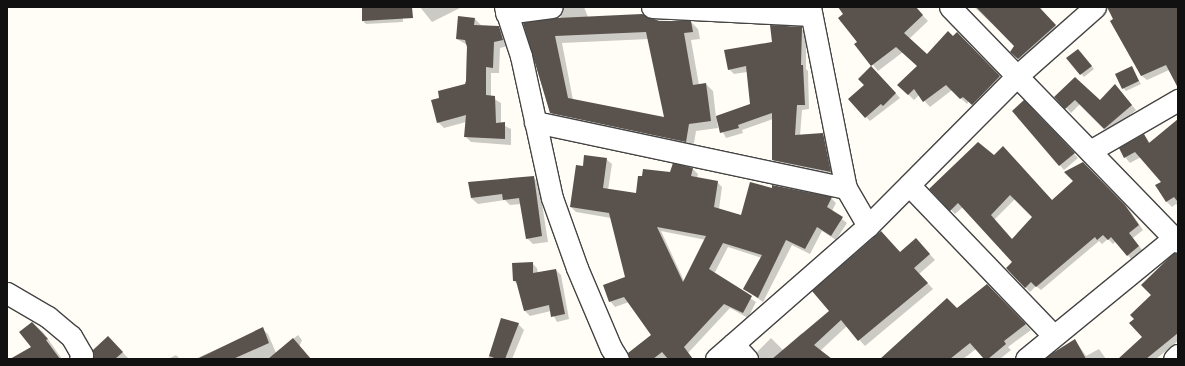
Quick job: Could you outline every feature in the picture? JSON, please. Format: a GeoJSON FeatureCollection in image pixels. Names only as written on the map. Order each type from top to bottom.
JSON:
{"type":"FeatureCollection","features":[{"type":"Feature","properties":{"kind":"street"},"geometry":{"type":"LineString","coordinates":[[552,7],[506,10],[521,56],[555,204],[577,268],[611,348],[618,359]]}},
{"type":"Feature","properties":{"kind":"street"},"geometry":{"type":"LineString","coordinates":[[652,7],[811,11],[846,188],[868,226]]}},
{"type":"Feature","properties":{"kind":"street"},"geometry":{"type":"LineString","coordinates":[[950,7],[1176,240],[1026,359]]}},
{"type":"Feature","properties":{"kind":"street"},"geometry":{"type":"LineString","coordinates":[[716,359],[868,226],[1017,76],[1095,7]]}},
{"type":"Feature","properties":{"kind":"street"},"geometry":{"type":"LineString","coordinates":[[1090,151],[1178,100]]}},
{"type":"Feature","properties":{"kind":"street"},"geometry":{"type":"LineString","coordinates":[[535,122],[846,188]]}},
{"type":"Feature","properties":{"kind":"street"},"geometry":{"type":"LineString","coordinates":[[909,185],[1054,336]]}},
{"type":"Feature","properties":{"kind":"street"},"geometry":{"type":"LineString","coordinates":[[7,293],[48,316],[71,336],[82,355],[80,359]]}},
{"type":"Feature","properties":{"kind":"street"},"geometry":{"type":"LineString","coordinates":[[733,344],[747,359]]}},
{"type":"Feature","properties":{"kind":"street"},"geometry":{"type":"LineString","coordinates":[[1174,359],[1178,355]]}},
{"type":"Feature","properties":{"kind":"building"},"geometry":{"type":"Polygon","coordinates":[[[362,7],[412,7],[413,18],[362,21],[362,7]]]}},
{"type":"Feature","properties":{"kind":"building"},"geometry":{"type":"Polygon","coordinates":[[[838,7],[916,7],[923,15],[904,33],[927,54],[948,31],[953,36],[957,32],[1000,76],[972,105],[963,97],[960,99],[946,85],[923,102],[914,89],[908,95],[897,85],[917,66],[896,47],[871,66],[854,44],[857,42],[838,18],[843,14],[838,7]]]}},
{"type":"Feature","properties":{"kind":"building"},"geometry":{"type":"Polygon","coordinates":[[[976,7],[1039,7],[1056,25],[1018,59],[1010,52],[1014,46],[976,7]]]}},
{"type":"Feature","properties":{"kind":"building"},"geometry":{"type":"Polygon","coordinates":[[[1107,7],[1178,7],[1178,88],[1166,65],[1141,76],[1110,21],[1113,19],[1107,7]]]}},
{"type":"Feature","properties":{"kind":"building"},"geometry":{"type":"Polygon","coordinates":[[[642,14],[659,21],[691,21],[693,32],[684,33],[693,85],[706,83],[711,121],[689,124],[686,142],[550,113],[523,23],[557,18],[642,14]],[[646,32],[555,36],[568,98],[664,117],[646,32]]]}},
{"type":"Feature","properties":{"kind":"building"},"geometry":{"type":"Polygon","coordinates":[[[458,16],[475,18],[474,25],[499,26],[503,40],[494,42],[493,68],[486,67],[486,95],[495,96],[496,123],[505,122],[505,139],[464,137],[466,115],[437,123],[431,100],[439,98],[438,91],[465,84],[466,81],[467,47],[465,40],[456,39],[458,16]]]}},
{"type":"Feature","properties":{"kind":"building"},"geometry":{"type":"Polygon","coordinates":[[[770,25],[802,27],[801,65],[803,65],[805,105],[797,105],[795,135],[823,133],[831,172],[772,160],[772,113],[738,125],[739,128],[720,133],[716,116],[750,104],[746,66],[728,70],[724,50],[772,42],[770,25]]]}},
{"type":"Feature","properties":{"kind":"building"},"geometry":{"type":"Polygon","coordinates":[[[1078,49],[1092,66],[1080,75],[1066,58],[1078,49]]]}},
{"type":"Feature","properties":{"kind":"building"},"geometry":{"type":"Polygon","coordinates":[[[871,66],[896,93],[883,106],[881,104],[865,118],[848,99],[864,85],[858,79],[871,66]]]}},
{"type":"Feature","properties":{"kind":"building"},"geometry":{"type":"Polygon","coordinates":[[[1132,66],[1139,81],[1122,89],[1115,74],[1132,66]]]}},
{"type":"Feature","properties":{"kind":"building"},"geometry":{"type":"Polygon","coordinates":[[[1075,77],[1100,100],[1115,84],[1132,105],[1104,129],[1075,100],[1065,109],[1054,97],[1075,77]]]}},
{"type":"Feature","properties":{"kind":"building"},"geometry":{"type":"Polygon","coordinates":[[[1024,100],[1075,153],[1059,166],[1012,111],[1024,100]]]}},
{"type":"Feature","properties":{"kind":"building"},"geometry":{"type":"Polygon","coordinates":[[[1178,119],[1178,202],[1174,197],[1166,202],[1155,185],[1161,182],[1135,152],[1124,158],[1119,148],[1144,134],[1149,143],[1178,119]]]}},
{"type":"Feature","properties":{"kind":"building"},"geometry":{"type":"Polygon","coordinates":[[[978,142],[994,155],[1003,146],[1052,200],[1073,181],[1064,172],[1083,162],[1125,205],[1139,225],[1129,233],[1139,246],[1127,256],[1111,237],[1108,240],[1103,235],[1097,240],[1095,237],[1036,287],[1031,282],[1025,288],[1006,268],[1012,262],[958,203],[950,211],[929,189],[978,142]],[[1010,195],[991,215],[1012,239],[1032,217],[1010,195]]]}},
{"type":"Feature","properties":{"kind":"building"},"geometry":{"type":"Polygon","coordinates":[[[584,155],[607,158],[603,188],[636,193],[638,176],[642,176],[643,169],[670,172],[673,163],[693,168],[691,176],[718,181],[714,207],[741,215],[750,182],[772,188],[772,185],[832,197],[827,207],[843,217],[831,236],[817,227],[805,249],[786,240],[758,298],[743,289],[762,255],[723,243],[709,269],[752,296],[743,313],[724,304],[684,347],[693,359],[668,359],[662,352],[653,359],[630,359],[628,353],[651,335],[624,297],[609,302],[603,285],[625,277],[609,213],[570,207],[576,165],[583,166],[584,155]],[[657,227],[683,282],[706,236],[657,227]]]}},
{"type":"Feature","properties":{"kind":"building"},"geometry":{"type":"Polygon","coordinates":[[[534,176],[542,236],[526,239],[519,198],[503,200],[502,194],[471,198],[468,182],[534,176]]]}},
{"type":"Feature","properties":{"kind":"building"},"geometry":{"type":"Polygon","coordinates":[[[881,231],[900,252],[916,238],[930,254],[914,268],[928,283],[858,341],[841,320],[814,345],[832,359],[772,359],[829,311],[812,291],[881,231]]]}},
{"type":"Feature","properties":{"kind":"building"},"geometry":{"type":"Polygon","coordinates":[[[1174,253],[1178,254],[1178,333],[1146,359],[1118,359],[1142,337],[1129,323],[1134,319],[1130,315],[1151,295],[1141,285],[1174,253]]]}},
{"type":"Feature","properties":{"kind":"building"},"geometry":{"type":"Polygon","coordinates":[[[533,262],[533,273],[556,269],[565,314],[551,317],[549,305],[524,311],[516,281],[513,281],[512,263],[533,262]]]}},
{"type":"Feature","properties":{"kind":"building"},"geometry":{"type":"Polygon","coordinates":[[[987,284],[1026,324],[1004,341],[1006,344],[988,359],[984,359],[970,343],[950,359],[880,359],[947,298],[957,308],[987,284]]]}},
{"type":"Feature","properties":{"kind":"building"},"geometry":{"type":"Polygon","coordinates":[[[501,318],[519,323],[505,359],[497,359],[489,356],[501,318]]]}},
{"type":"Feature","properties":{"kind":"building"},"geometry":{"type":"Polygon","coordinates":[[[32,322],[48,339],[46,340],[60,359],[10,359],[31,347],[19,332],[32,322]]]}},
{"type":"Feature","properties":{"kind":"building"},"geometry":{"type":"Polygon","coordinates":[[[263,327],[269,343],[233,359],[197,359],[263,327]]]}},
{"type":"Feature","properties":{"kind":"building"},"geometry":{"type":"Polygon","coordinates":[[[108,336],[123,352],[115,359],[93,359],[93,350],[108,336]]]}},
{"type":"Feature","properties":{"kind":"building"},"geometry":{"type":"Polygon","coordinates":[[[293,338],[311,359],[268,359],[293,338]]]}},
{"type":"Feature","properties":{"kind":"building"},"geometry":{"type":"Polygon","coordinates":[[[1075,339],[1086,359],[1045,359],[1048,356],[1075,339]]]}}]}
